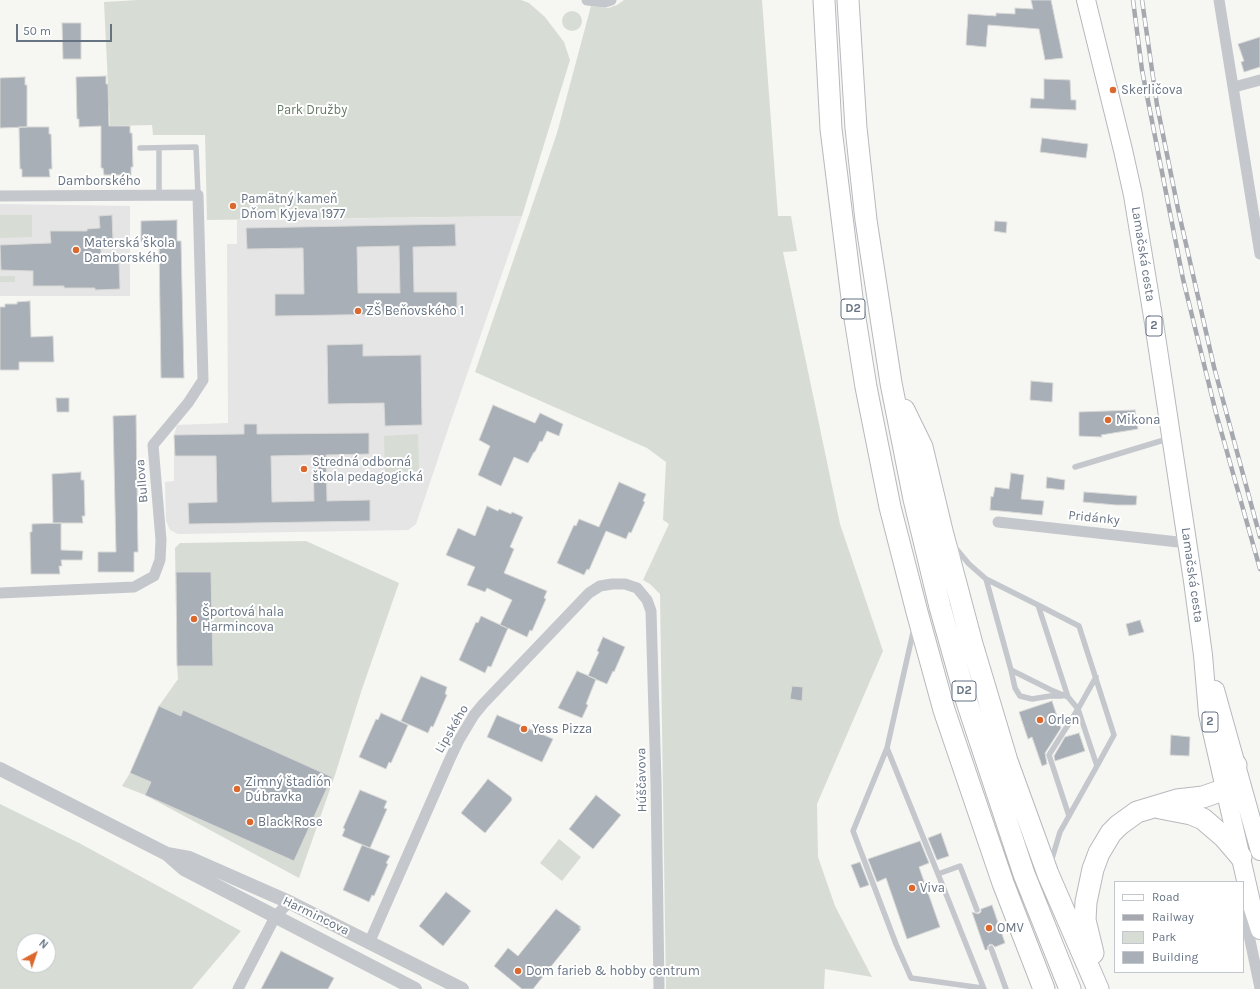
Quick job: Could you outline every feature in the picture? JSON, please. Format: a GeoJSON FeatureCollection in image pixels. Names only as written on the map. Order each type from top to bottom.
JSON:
{"type":"FeatureCollection","features":[{"type":"Feature","properties":{"kind":"highway","name":"D2"},"geometry":{"type":"LineString","coordinates":[[824,0],[831,129],[853,306],[866,387],[890,507],[944,710],[1002,883],[1044,989]]}},
{"type":"Feature","properties":{"kind":"highway","name":"D2"},"geometry":{"type":"LineString","coordinates":[[848,0],[856,128],[865,213],[877,300],[891,383],[914,499],[940,607],[966,699],[1024,874],[1070,989]]}},
{"type":"Feature","properties":{"kind":"highway"},"geometry":{"type":"LineString","coordinates":[[891,383],[922,447],[942,531],[972,644],[1007,761],[1048,874],[1100,989]]}},
{"type":"Feature","properties":{"kind":"highway"},"geometry":{"type":"LineString","coordinates":[[1100,989],[1085,920],[1086,902],[1093,869],[1111,833],[1119,824],[1137,812],[1177,800],[1203,797],[1214,794],[1224,788],[1233,778],[1236,765]]}},
{"type":"Feature","properties":{"kind":"highway"},"geometry":{"type":"LineString","coordinates":[[1152,807],[1192,814],[1203,819],[1224,837],[1250,854]]}},
{"type":"Feature","properties":{"kind":"highway"},"geometry":{"type":"LineString","coordinates":[[1022,935],[1026,976],[1030,989]]}},
{"type":"Feature","properties":{"kind":"main road","name":"Lamačská cesta"},"geometry":{"type":"LineString","coordinates":[[1086,0],[1133,195],[1204,655],[1208,714],[1224,788],[1250,854]]}},
{"type":"Feature","properties":{"kind":"main road","name":"Lamačská cesta"},"geometry":{"type":"LineString","coordinates":[[1204,655],[1236,765],[1250,854],[1253,925]]}},
{"type":"Feature","properties":{"kind":"street"},"geometry":{"type":"LineString","coordinates":[[588,0],[605,2],[611,0]]}},
{"type":"Feature","properties":{"kind":"street"},"geometry":{"type":"LineString","coordinates":[[1219,0],[1260,254]]}},
{"type":"Feature","properties":{"kind":"street"},"geometry":{"type":"LineString","coordinates":[[1234,87],[1260,80]]}},
{"type":"Feature","properties":{"kind":"street","name":"Damborského"},"geometry":{"type":"LineString","coordinates":[[0,196],[198,195]]}},
{"type":"Feature","properties":{"kind":"street","name":"Bullova"},"geometry":{"type":"LineString","coordinates":[[0,593],[134,587],[154,576],[160,560],[161,540],[153,445],[188,403],[203,380],[198,195]]}},
{"type":"Feature","properties":{"kind":"street","name":"Pridánky"},"geometry":{"type":"LineString","coordinates":[[998,522],[1187,543]]}},
{"type":"Feature","properties":{"kind":"street","name":"Lipského"},"geometry":{"type":"LineString","coordinates":[[369,942],[449,761],[459,740],[474,715],[589,593],[600,586],[625,584]]}},
{"type":"Feature","properties":{"kind":"street","name":"Húščavova"},"geometry":{"type":"LineString","coordinates":[[625,584],[637,588],[647,600],[651,610],[656,782],[659,989]]}},
{"type":"Feature","properties":{"kind":"street","name":"Harmincova"},"geometry":{"type":"LineString","coordinates":[[0,768],[167,854],[184,869],[415,989]]}},
{"type":"Feature","properties":{"kind":"street","name":"Harmincova"},"geometry":{"type":"LineString","coordinates":[[167,854],[189,858],[289,902],[462,989]]}},
{"type":"Feature","properties":{"kind":"street"},"geometry":{"type":"LineString","coordinates":[[238,989],[275,917],[289,902]]}},
{"type":"Feature","properties":{"kind":"street","name":"Lamačská cesta"},"geometry":{"type":"LineString","coordinates":[[1253,925],[1260,988]]}},
{"type":"Feature","properties":{"kind":"lane"},"geometry":{"type":"LineString","coordinates":[[140,148],[196,147],[198,195]]}},
{"type":"Feature","properties":{"kind":"lane"},"geometry":{"type":"LineString","coordinates":[[158,148],[159,195]]}},
{"type":"Feature","properties":{"kind":"lane"},"geometry":{"type":"LineString","coordinates":[[1075,467],[1164,440],[1172,440]]}},
{"type":"Feature","properties":{"kind":"lane"},"geometry":{"type":"LineString","coordinates":[[942,531],[969,564],[986,578],[1079,626],[1114,735],[1069,816],[1055,846],[1048,874]]}},
{"type":"Feature","properties":{"kind":"lane"},"geometry":{"type":"LineString","coordinates":[[986,578],[1015,688],[1020,696],[1032,699],[1050,696],[1068,697]]}},
{"type":"Feature","properties":{"kind":"lane"},"geometry":{"type":"LineString","coordinates":[[1038,605],[1068,697],[1078,710],[1097,766]]}},
{"type":"Feature","properties":{"kind":"lane"},"geometry":{"type":"LineString","coordinates":[[886,748],[983,989],[910,978],[853,831],[886,748],[917,612]]}},
{"type":"Feature","properties":{"kind":"lane"},"geometry":{"type":"LineString","coordinates":[[1011,670],[1068,697]]}},
{"type":"Feature","properties":{"kind":"lane"},"geometry":{"type":"LineString","coordinates":[[1069,816],[1049,755],[1078,710],[1096,677]]}},
{"type":"Feature","properties":{"kind":"lane"},"geometry":{"type":"LineString","coordinates":[[938,874],[960,866],[977,910]]}},
{"type":"Feature","properties":{"kind":"lane"},"geometry":{"type":"LineString","coordinates":[[991,948],[1006,989]]}},
{"type":"Feature","properties":{"kind":"shaded area"},"geometry":{"type":"Polygon","coordinates":[[[0,204],[130,206],[130,296],[0,296],[0,204]]]}},
{"type":"Feature","properties":{"kind":"shaded area","name":"ZŠ Beňovského 1"},"geometry":{"type":"Polygon","coordinates":[[[522,216],[416,524],[408,530],[178,534],[170,530],[166,521],[165,482],[174,481],[174,435],[177,425],[228,423],[227,244],[237,244],[237,220],[522,216]]]}},
{"type":"Feature","properties":{"kind":"green space","name":"Park Družby"},"geometry":{"type":"Polygon","coordinates":[[[138,0],[521,0],[529,3],[545,17],[564,42],[570,60],[522,216],[207,220],[205,135],[153,135],[152,125],[110,126],[104,2],[138,0]]]}},
{"type":"Feature","properties":{"kind":"green space"},"geometry":{"type":"Polygon","coordinates":[[[624,0],[762,0],[778,216],[791,216],[797,251],[783,252],[840,524],[883,651],[817,804],[818,857],[835,906],[872,977],[825,969],[824,989],[666,989],[660,594],[650,584],[643,580],[669,524],[663,520],[666,462],[647,448],[475,372],[557,133],[591,6],[608,8],[617,5],[624,0]]]}},
{"type":"Feature","properties":{"kind":"green space"},"geometry":{"type":"Polygon","coordinates":[[[572,11],[579,14],[582,21],[579,28],[572,31],[565,28],[562,21],[565,14],[572,11]]]}},
{"type":"Feature","properties":{"kind":"green space"},"geometry":{"type":"Polygon","coordinates":[[[0,215],[32,215],[32,237],[0,238],[0,215]]]}},
{"type":"Feature","properties":{"kind":"green space"},"geometry":{"type":"Polygon","coordinates":[[[0,276],[15,276],[15,282],[0,282],[0,276]]]}},
{"type":"Feature","properties":{"kind":"green space"},"geometry":{"type":"Polygon","coordinates":[[[418,434],[419,471],[385,472],[384,436],[418,434]]]}},
{"type":"Feature","properties":{"kind":"green space"},"geometry":{"type":"Polygon","coordinates":[[[306,541],[399,583],[299,878],[145,795],[122,786],[130,773],[159,706],[178,679],[175,548],[180,543],[306,541]]]}},
{"type":"Feature","properties":{"kind":"green space"},"geometry":{"type":"Polygon","coordinates":[[[0,804],[79,843],[241,931],[192,989],[0,989],[0,804]]]}},
{"type":"Feature","properties":{"kind":"green space"},"geometry":{"type":"Polygon","coordinates":[[[559,839],[581,857],[562,881],[540,863],[559,839]]]}},
{"type":"Feature","properties":{"kind":"building"},"geometry":{"type":"Polygon","coordinates":[[[1031,0],[1051,0],[1063,58],[1045,60],[1039,29],[988,25],[986,47],[966,45],[968,14],[996,16],[996,13],[1015,14],[1015,8],[1033,9],[1031,0]]]}},
{"type":"Feature","properties":{"kind":"building"},"geometry":{"type":"Polygon","coordinates":[[[62,23],[81,23],[81,59],[63,59],[62,23]]]}},
{"type":"Feature","properties":{"kind":"building"},"geometry":{"type":"Polygon","coordinates":[[[1260,37],[1260,67],[1244,72],[1241,62],[1244,61],[1238,44],[1260,37]]]}},
{"type":"Feature","properties":{"kind":"building"},"geometry":{"type":"Polygon","coordinates":[[[106,76],[106,84],[108,84],[109,126],[130,126],[130,133],[132,133],[133,167],[131,167],[131,175],[104,175],[103,168],[101,168],[101,126],[79,127],[79,119],[77,119],[76,77],[106,76]]]}},
{"type":"Feature","properties":{"kind":"building"},"geometry":{"type":"Polygon","coordinates":[[[25,77],[25,85],[27,85],[27,127],[0,128],[0,78],[25,77]]]}},
{"type":"Feature","properties":{"kind":"building"},"geometry":{"type":"Polygon","coordinates":[[[1044,79],[1070,80],[1071,100],[1076,100],[1076,110],[1030,108],[1031,98],[1044,99],[1044,79]]]}},
{"type":"Feature","properties":{"kind":"building"},"geometry":{"type":"Polygon","coordinates":[[[19,127],[49,127],[49,134],[51,134],[52,169],[49,169],[50,177],[22,177],[22,169],[20,169],[19,127]]]}},
{"type":"Feature","properties":{"kind":"building"},"geometry":{"type":"Polygon","coordinates":[[[1042,138],[1088,144],[1086,158],[1040,152],[1042,138]]]}},
{"type":"Feature","properties":{"kind":"building","name":"Materská škola Damborského"},"geometry":{"type":"Polygon","coordinates":[[[112,215],[113,241],[101,241],[101,263],[119,263],[120,289],[95,290],[95,288],[64,288],[64,286],[33,286],[33,271],[1,270],[0,245],[51,243],[50,231],[87,231],[87,229],[100,228],[99,216],[112,215]]]}},
{"type":"Feature","properties":{"kind":"building"},"geometry":{"type":"Polygon","coordinates":[[[177,220],[177,241],[181,241],[184,378],[161,378],[159,242],[141,242],[141,221],[177,220]]]}},
{"type":"Feature","properties":{"kind":"building"},"geometry":{"type":"Polygon","coordinates":[[[995,221],[1007,222],[1006,233],[994,231],[995,221]]]}},
{"type":"Feature","properties":{"kind":"building"},"geometry":{"type":"Polygon","coordinates":[[[455,224],[456,246],[413,247],[414,292],[457,292],[457,313],[275,316],[275,294],[304,294],[303,248],[247,249],[246,228],[455,224]],[[399,246],[357,247],[358,293],[400,293],[399,246]]]}},
{"type":"Feature","properties":{"kind":"building"},"geometry":{"type":"Polygon","coordinates":[[[30,301],[31,337],[53,336],[54,362],[19,362],[19,370],[0,370],[0,307],[5,307],[5,304],[17,304],[17,302],[30,301]]]}},
{"type":"Feature","properties":{"kind":"building"},"geometry":{"type":"Polygon","coordinates":[[[363,344],[363,356],[421,355],[422,425],[385,426],[384,403],[328,404],[327,345],[363,344]]]}},
{"type":"Feature","properties":{"kind":"building"},"geometry":{"type":"Polygon","coordinates":[[[1031,381],[1053,383],[1052,402],[1030,400],[1031,381]]]}},
{"type":"Feature","properties":{"kind":"building"},"geometry":{"type":"Polygon","coordinates":[[[56,398],[69,398],[69,412],[57,412],[56,398]]]}},
{"type":"Feature","properties":{"kind":"building"},"geometry":{"type":"Polygon","coordinates":[[[493,405],[535,423],[540,413],[563,424],[559,436],[547,431],[542,442],[540,441],[528,463],[514,457],[501,486],[478,475],[490,446],[479,440],[493,405]]]}},
{"type":"Feature","properties":{"kind":"building","name":"Mikona"},"geometry":{"type":"Polygon","coordinates":[[[1135,410],[1138,429],[1101,435],[1102,437],[1079,436],[1079,412],[1135,410]]]}},
{"type":"Feature","properties":{"kind":"building"},"geometry":{"type":"Polygon","coordinates":[[[136,415],[138,552],[134,552],[134,572],[98,572],[98,552],[116,552],[113,416],[136,415]]]}},
{"type":"Feature","properties":{"kind":"building"},"geometry":{"type":"Polygon","coordinates":[[[244,424],[257,424],[257,434],[369,433],[369,454],[326,455],[327,501],[370,500],[370,521],[189,524],[188,503],[217,502],[216,456],[175,456],[174,435],[244,434],[244,424]],[[313,455],[271,456],[272,502],[314,501],[313,455]]]}},
{"type":"Feature","properties":{"kind":"building"},"geometry":{"type":"Polygon","coordinates":[[[81,472],[81,480],[84,480],[85,516],[82,516],[83,523],[53,523],[52,474],[81,472]]]}},
{"type":"Feature","properties":{"kind":"building"},"geometry":{"type":"Polygon","coordinates":[[[1011,473],[1024,475],[1021,499],[1044,501],[1042,515],[990,510],[991,496],[993,497],[995,487],[1009,489],[1011,473]]]}},
{"type":"Feature","properties":{"kind":"building"},"geometry":{"type":"Polygon","coordinates":[[[1047,477],[1065,480],[1064,490],[1046,488],[1047,477]]]}},
{"type":"Feature","properties":{"kind":"building"},"geometry":{"type":"Polygon","coordinates":[[[619,482],[646,494],[643,501],[645,502],[631,533],[629,532],[626,539],[606,531],[589,570],[587,569],[584,575],[557,563],[574,525],[576,526],[579,519],[599,527],[619,482]]]}},
{"type":"Feature","properties":{"kind":"building"},"geometry":{"type":"Polygon","coordinates":[[[1084,492],[1137,496],[1136,505],[1083,502],[1084,492]]]}},
{"type":"Feature","properties":{"kind":"building"},"geometry":{"type":"Polygon","coordinates":[[[487,506],[498,511],[499,509],[511,514],[512,512],[523,517],[510,547],[514,549],[504,573],[547,591],[544,598],[546,599],[532,631],[530,630],[527,637],[508,628],[491,667],[488,666],[485,673],[459,660],[476,622],[478,623],[481,616],[500,625],[512,600],[487,588],[485,592],[467,585],[475,567],[446,555],[458,528],[475,536],[487,506]]]}},
{"type":"Feature","properties":{"kind":"building"},"geometry":{"type":"Polygon","coordinates":[[[61,523],[61,550],[83,551],[82,560],[61,560],[62,566],[59,566],[60,574],[31,574],[30,532],[32,532],[32,524],[61,523]]]}},
{"type":"Feature","properties":{"kind":"building","name":"Športová hala Harmincova"},"geometry":{"type":"Polygon","coordinates":[[[176,572],[211,572],[213,666],[177,666],[176,572]]]}},
{"type":"Feature","properties":{"kind":"building"},"geometry":{"type":"Polygon","coordinates":[[[1140,620],[1144,632],[1129,636],[1126,624],[1140,620]]]}},
{"type":"Feature","properties":{"kind":"building"},"geometry":{"type":"Polygon","coordinates":[[[603,637],[625,647],[607,684],[588,676],[599,652],[597,651],[603,637]]]}},
{"type":"Feature","properties":{"kind":"building"},"geometry":{"type":"Polygon","coordinates":[[[577,671],[596,679],[586,704],[588,705],[582,718],[558,708],[577,671]]]}},
{"type":"Feature","properties":{"kind":"building"},"geometry":{"type":"Polygon","coordinates":[[[421,676],[447,687],[445,694],[447,695],[433,727],[431,726],[428,733],[401,721],[421,676]]]}},
{"type":"Feature","properties":{"kind":"building"},"geometry":{"type":"Polygon","coordinates":[[[792,686],[803,687],[802,701],[790,699],[792,686]]]}},
{"type":"Feature","properties":{"kind":"building","name":"Orlen"},"geometry":{"type":"Polygon","coordinates":[[[1052,701],[1061,728],[1045,753],[1047,764],[1042,766],[1032,737],[1028,739],[1019,712],[1052,701]]]}},
{"type":"Feature","properties":{"kind":"building","name":"Zimný štadión Dúbravka"},"geometry":{"type":"Polygon","coordinates":[[[159,706],[181,716],[183,710],[332,777],[294,861],[145,795],[151,782],[130,773],[159,706]]]}},
{"type":"Feature","properties":{"kind":"building"},"geometry":{"type":"Polygon","coordinates":[[[381,713],[408,725],[391,763],[389,762],[386,769],[359,757],[376,719],[378,720],[381,713]]]}},
{"type":"Feature","properties":{"kind":"building"},"geometry":{"type":"Polygon","coordinates":[[[497,715],[553,739],[542,762],[487,737],[497,715]]]}},
{"type":"Feature","properties":{"kind":"building"},"geometry":{"type":"Polygon","coordinates":[[[1079,733],[1085,751],[1055,761],[1054,756],[1065,737],[1079,733]]]}},
{"type":"Feature","properties":{"kind":"building"},"geometry":{"type":"Polygon","coordinates":[[[1171,735],[1190,737],[1189,756],[1170,755],[1171,735]]]}},
{"type":"Feature","properties":{"kind":"building"},"geometry":{"type":"Polygon","coordinates":[[[488,779],[511,797],[512,800],[485,833],[461,813],[488,779]]]}},
{"type":"Feature","properties":{"kind":"building"},"geometry":{"type":"Polygon","coordinates":[[[360,790],[387,801],[384,808],[387,809],[370,848],[342,836],[345,829],[343,828],[360,790]]]}},
{"type":"Feature","properties":{"kind":"building"},"geometry":{"type":"Polygon","coordinates":[[[596,795],[621,815],[593,849],[569,829],[596,795]]]}},
{"type":"Feature","properties":{"kind":"building"},"geometry":{"type":"Polygon","coordinates":[[[941,833],[949,856],[937,860],[928,838],[941,833]]]}},
{"type":"Feature","properties":{"kind":"building"},"geometry":{"type":"Polygon","coordinates":[[[920,841],[929,863],[919,867],[940,927],[907,939],[886,878],[877,882],[868,859],[920,841]]]}},
{"type":"Feature","properties":{"kind":"building"},"geometry":{"type":"Polygon","coordinates":[[[362,845],[390,856],[374,896],[372,895],[369,902],[343,890],[362,845]]]}},
{"type":"Feature","properties":{"kind":"building"},"geometry":{"type":"Polygon","coordinates":[[[860,862],[869,885],[860,888],[851,865],[860,862]]]}},
{"type":"Feature","properties":{"kind":"building"},"geometry":{"type":"Polygon","coordinates":[[[446,892],[471,911],[443,946],[419,926],[446,892]]]}},
{"type":"Feature","properties":{"kind":"building","name":"OMV"},"geometry":{"type":"Polygon","coordinates":[[[992,905],[1005,943],[995,947],[990,944],[987,950],[985,950],[972,912],[978,914],[981,912],[981,909],[992,905]]]}},
{"type":"Feature","properties":{"kind":"building"},"geometry":{"type":"Polygon","coordinates":[[[556,909],[581,927],[579,928],[581,929],[533,989],[522,989],[494,966],[508,948],[518,956],[556,909]]]}},
{"type":"Feature","properties":{"kind":"building"},"geometry":{"type":"Polygon","coordinates":[[[281,951],[334,978],[328,989],[261,989],[281,951]]]}},
{"type":"Feature","properties":{"kind":"railway"},"geometry":{"type":"LineString","coordinates":[[1133,0],[1142,70],[1183,279],[1216,413],[1260,569]]}},
{"type":"Feature","properties":{"kind":"railway"},"geometry":{"type":"LineString","coordinates":[[1142,0],[1157,105],[1178,209],[1214,367],[1260,537]]}},
{"type":"Feature","properties":{"kind":"place","name":"Skerličova"},"geometry":{"type":"Point","coordinates":[1113,90]}},
{"type":"Feature","properties":{"kind":"place","name":"Pamätný kameň Dňom Kyjeva 1977"},"geometry":{"type":"Point","coordinates":[233,206]}},
{"type":"Feature","properties":{"kind":"place","name":"Materská škola Damborského"},"geometry":{"type":"Point","coordinates":[76,250]}},
{"type":"Feature","properties":{"kind":"place","name":"ZŠ Beňovského 1"},"geometry":{"type":"Point","coordinates":[358,311]}},
{"type":"Feature","properties":{"kind":"place","name":"Mikona"},"geometry":{"type":"Point","coordinates":[1108,420]}},
{"type":"Feature","properties":{"kind":"place","name":"Stredná odborná škola pedagogická"},"geometry":{"type":"Point","coordinates":[304,469]}},
{"type":"Feature","properties":{"kind":"place","name":"Športová hala Harmincova"},"geometry":{"type":"Point","coordinates":[194,619]}},
{"type":"Feature","properties":{"kind":"place","name":"Orlen"},"geometry":{"type":"Point","coordinates":[1040,720]}},
{"type":"Feature","properties":{"kind":"place","name":"Yess Pizza"},"geometry":{"type":"Point","coordinates":[524,729]}},
{"type":"Feature","properties":{"kind":"place","name":"Zimný štadión Dúbravka"},"geometry":{"type":"Point","coordinates":[237,789]}},
{"type":"Feature","properties":{"kind":"place","name":"Black Rose"},"geometry":{"type":"Point","coordinates":[250,822]}},
{"type":"Feature","properties":{"kind":"place","name":"Viva"},"geometry":{"type":"Point","coordinates":[912,888]}},
{"type":"Feature","properties":{"kind":"place","name":"OMV"},"geometry":{"type":"Point","coordinates":[989,928]}},
{"type":"Feature","properties":{"kind":"place","name":"Dom farieb & hobby centrum"},"geometry":{"type":"Point","coordinates":[518,971]}}]}
